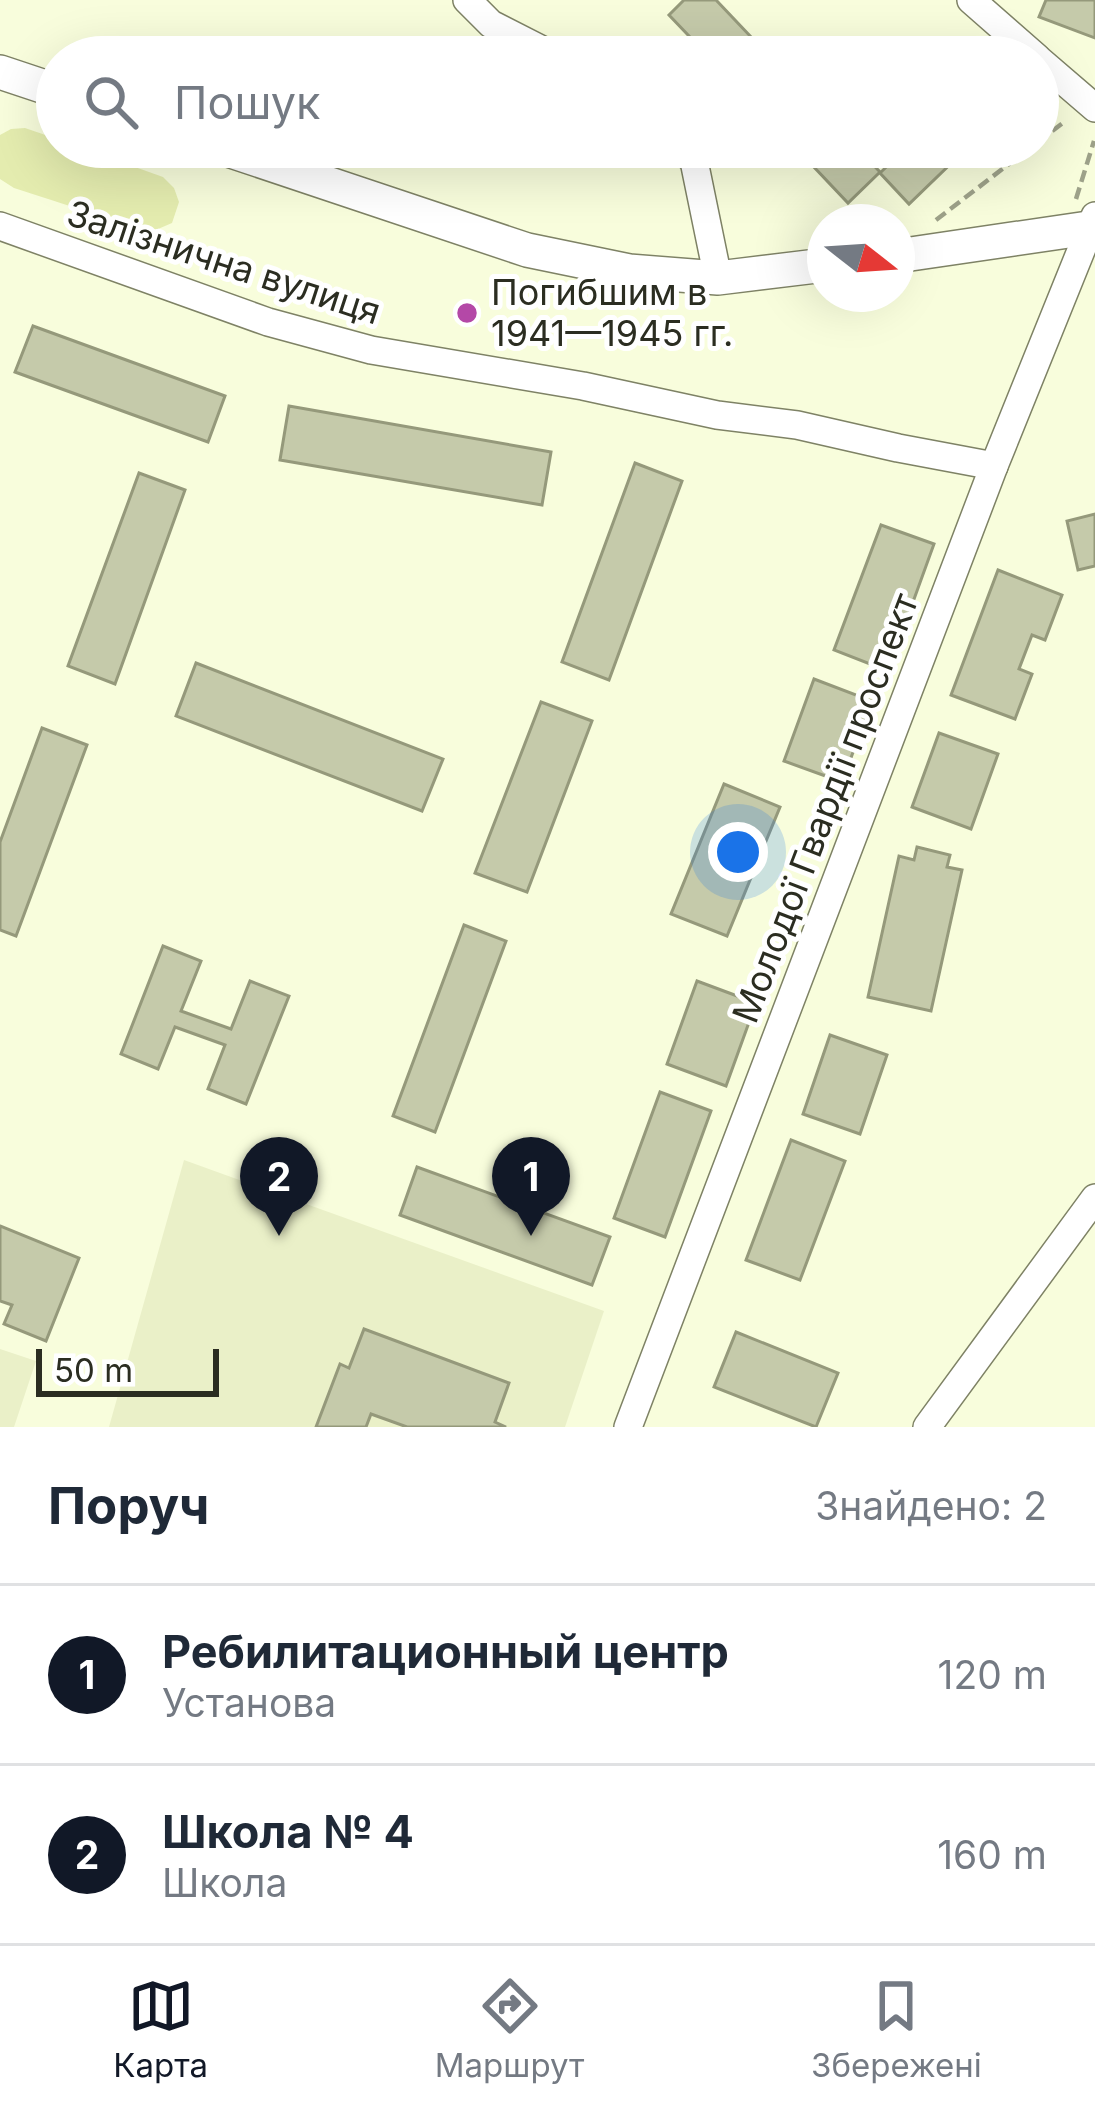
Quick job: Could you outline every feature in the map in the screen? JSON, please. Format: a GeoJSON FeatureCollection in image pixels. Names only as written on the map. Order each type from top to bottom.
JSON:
{"type":"FeatureCollection","features":[{"type":"Feature","properties":{"kind":"street"},"geometry":{"type":"LineString","coordinates":[[467,0],[491,24],[515,36]]}},
{"type":"Feature","properties":{"kind":"street"},"geometry":{"type":"LineString","coordinates":[[971,0],[1012,36]]}},
{"type":"Feature","properties":{"kind":"street"},"geometry":{"type":"LineString","coordinates":[[0,71],[36,84]]}},
{"type":"Feature","properties":{"kind":"street"},"geometry":{"type":"LineString","coordinates":[[1059,77],[1095,108]]}},
{"type":"Feature","properties":{"kind":"street"},"geometry":{"type":"LineString","coordinates":[[282,168],[527,250],[629,271],[718,278],[807,267]]}},
{"type":"Feature","properties":{"kind":"street"},"geometry":{"type":"LineString","coordinates":[[696,168],[718,278]]}},
{"type":"Feature","properties":{"kind":"street"},"geometry":{"type":"LineString","coordinates":[[915,253],[1065,233],[1088,219]]}},
{"type":"Feature","properties":{"kind":"street","name":"Молодої Гвардії проспект"},"geometry":{"type":"LineString","coordinates":[[628,1427],[1088,219]]}},
{"type":"Feature","properties":{"kind":"street","name":"Залізнична вулиця"},"geometry":{"type":"LineString","coordinates":[[0,226],[268,322],[371,350],[583,386],[717,415],[797,425],[994,466]]}},
{"type":"Feature","properties":{"kind":"street"},"geometry":{"type":"LineString","coordinates":[[927,1427],[1095,1198]]}},
{"type":"Feature","properties":{"kind":"path"},"geometry":{"type":"LineString","coordinates":[[1059,126],[1064,122]]}},
{"type":"Feature","properties":{"kind":"path"},"geometry":{"type":"LineString","coordinates":[[1088,219],[1094,141]]}},
{"type":"Feature","properties":{"kind":"path"},"geometry":{"type":"LineString","coordinates":[[922,231],[1004,168]]}},
{"type":"Feature","properties":{"kind":"shaded area"},"geometry":{"type":"Polygon","coordinates":[[[11,129],[36,132],[36,168],[138,168],[163,177],[179,202],[172,223],[141,229],[14,188],[0,179],[0,135],[11,129]]]}},
{"type":"Feature","properties":{"kind":"shaded area"},"geometry":{"type":"Polygon","coordinates":[[[184,1160],[604,1311],[565,1427],[109,1427],[184,1160]]]}},
{"type":"Feature","properties":{"kind":"shaded area"},"geometry":{"type":"Polygon","coordinates":[[[0,1349],[36,1361],[14,1427],[0,1427],[0,1349]]]}},
{"type":"Feature","properties":{"kind":"building"},"geometry":{"type":"Polygon","coordinates":[[[684,0],[716,0],[750,36],[689,36],[669,15],[684,0]]]}},
{"type":"Feature","properties":{"kind":"building"},"geometry":{"type":"Polygon","coordinates":[[[1046,0],[1095,0],[1095,38],[1039,17],[1046,0]]]}},
{"type":"Feature","properties":{"kind":"building"},"geometry":{"type":"Polygon","coordinates":[[[815,168],[876,168],[880,172],[848,203],[815,168]]]}},
{"type":"Feature","properties":{"kind":"building"},"geometry":{"type":"Polygon","coordinates":[[[885,168],[946,168],[909,204],[880,173],[885,168]]]}},
{"type":"Feature","properties":{"kind":"building"},"geometry":{"type":"Polygon","coordinates":[[[33,326],[225,396],[208,442],[15,372],[33,326]]]}},
{"type":"Feature","properties":{"kind":"building"},"geometry":{"type":"Polygon","coordinates":[[[289,406],[551,452],[542,505],[280,460],[289,406]]]}},
{"type":"Feature","properties":{"kind":"building"},"geometry":{"type":"Polygon","coordinates":[[[635,463],[682,481],[609,680],[562,662],[635,463]]]}},
{"type":"Feature","properties":{"kind":"building"},"geometry":{"type":"Polygon","coordinates":[[[139,473],[185,490],[115,684],[68,666],[139,473]]]}},
{"type":"Feature","properties":{"kind":"building"},"geometry":{"type":"Polygon","coordinates":[[[1095,514],[1095,566],[1078,570],[1067,521],[1095,514]]]}},
{"type":"Feature","properties":{"kind":"building"},"geometry":{"type":"Polygon","coordinates":[[[881,525],[934,544],[888,671],[834,650],[881,525]]]}},
{"type":"Feature","properties":{"kind":"building"},"geometry":{"type":"Polygon","coordinates":[[[998,570],[1062,595],[1045,640],[1032,635],[1019,669],[1032,674],[1015,719],[951,695],[998,570]]]}},
{"type":"Feature","properties":{"kind":"building"},"geometry":{"type":"Polygon","coordinates":[[[196,663],[443,759],[422,811],[176,716],[196,663]]]}},
{"type":"Feature","properties":{"kind":"building"},"geometry":{"type":"Polygon","coordinates":[[[814,679],[872,701],[842,782],[784,761],[814,679]]]}},
{"type":"Feature","properties":{"kind":"building"},"geometry":{"type":"Polygon","coordinates":[[[541,702],[592,721],[527,892],[475,873],[541,702]]]}},
{"type":"Feature","properties":{"kind":"building"},"geometry":{"type":"Polygon","coordinates":[[[42,728],[87,745],[16,936],[0,930],[0,842],[42,728]]]}},
{"type":"Feature","properties":{"kind":"building"},"geometry":{"type":"Polygon","coordinates":[[[939,733],[998,754],[971,829],[912,807],[939,733]]]}},
{"type":"Feature","properties":{"kind":"building"},"geometry":{"type":"Polygon","coordinates":[[[724,784],[780,807],[727,936],[671,914],[724,784]]]}},
{"type":"Feature","properties":{"kind":"building"},"geometry":{"type":"Polygon","coordinates":[[[917,847],[950,855],[947,867],[962,870],[931,1011],[868,997],[899,856],[914,860],[917,847]]]}},
{"type":"Feature","properties":{"kind":"building"},"geometry":{"type":"Polygon","coordinates":[[[464,925],[506,941],[435,1132],[393,1116],[464,925]]]}},
{"type":"Feature","properties":{"kind":"building"},"geometry":{"type":"Polygon","coordinates":[[[163,946],[201,961],[181,1011],[231,1029],[250,981],[289,996],[246,1104],[208,1089],[225,1045],[175,1027],[158,1069],[121,1054],[163,946]]]}},
{"type":"Feature","properties":{"kind":"building"},"geometry":{"type":"Polygon","coordinates":[[[697,981],[756,1003],[726,1086],[667,1064],[697,981]]]}},
{"type":"Feature","properties":{"kind":"building"},"geometry":{"type":"Polygon","coordinates":[[[830,1035],[887,1055],[860,1134],[803,1114],[830,1035]]]}},
{"type":"Feature","properties":{"kind":"building"},"geometry":{"type":"Polygon","coordinates":[[[660,1092],[711,1111],[665,1237],[614,1218],[660,1092]]]}},
{"type":"Feature","properties":{"kind":"building"},"geometry":{"type":"Polygon","coordinates":[[[791,1140],[845,1161],[800,1280],[746,1260],[791,1140]]]}},
{"type":"Feature","properties":{"kind":"building"},"geometry":{"type":"Polygon","coordinates":[[[417,1167],[610,1237],[592,1285],[400,1215],[417,1167]]]}},
{"type":"Feature","properties":{"kind":"building"},"geometry":{"type":"Polygon","coordinates":[[[0,1226],[79,1258],[46,1341],[4,1324],[12,1305],[0,1301],[0,1226]]]}},
{"type":"Feature","properties":{"kind":"building"},"geometry":{"type":"Polygon","coordinates":[[[364,1329],[509,1383],[495,1422],[506,1427],[407,1427],[371,1414],[366,1427],[316,1427],[340,1364],[349,1368],[364,1329]]]}},
{"type":"Feature","properties":{"kind":"building"},"geometry":{"type":"Polygon","coordinates":[[[736,1332],[838,1373],[816,1427],[714,1387],[736,1332]]]}},
{"type":"Feature","properties":{"kind":"place","name":"Погибшим в 1941—1945 гг."},"geometry":{"type":"Point","coordinates":[467,313]}},
{"type":"Feature","properties":{"kind":"place","name":"Школа № 4"},"geometry":{"type":"Point","coordinates":[279,1236]}},
{"type":"Feature","properties":{"kind":"place","name":"Ребилитационный центр"},"geometry":{"type":"Point","coordinates":[531,1236]}}]}
